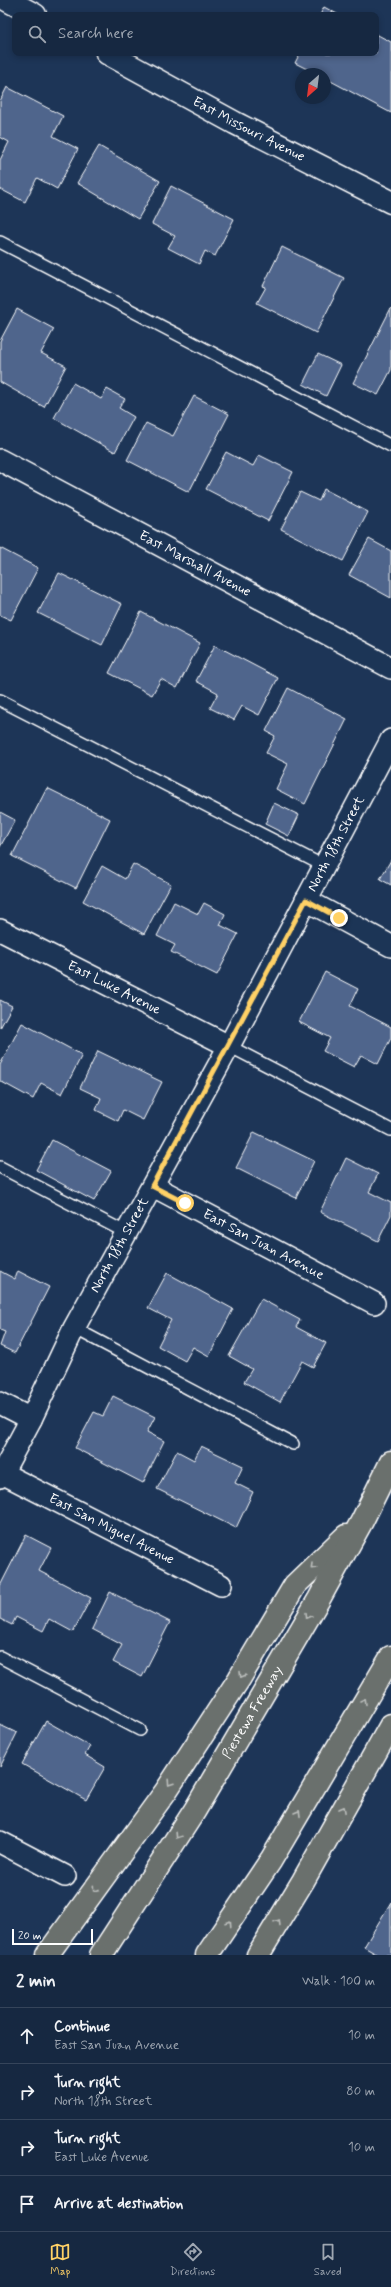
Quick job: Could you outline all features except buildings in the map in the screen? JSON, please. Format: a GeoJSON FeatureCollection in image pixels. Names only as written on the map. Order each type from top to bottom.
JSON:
{"type":"FeatureCollection","features":[{"type":"Feature","properties":{"kind":"highway","name":"Piestewa Freeway"},"geometry":{"type":"LineString","coordinates":[[100,1955],[194,1810],[319,1599],[362,1521],[391,1462]]}},
{"type":"Feature","properties":{"kind":"highway"},"geometry":{"type":"LineString","coordinates":[[47,1955],[166,1791],[239,1679],[295,1585],[362,1521]]}},
{"type":"Feature","properties":{"kind":"highway"},"geometry":{"type":"LineString","coordinates":[[207,1955],[271,1860],[391,1657]]}},
{"type":"Feature","properties":{"kind":"highway"},"geometry":{"type":"LineString","coordinates":[[258,1955],[303,1881],[391,1725]]}},
{"type":"Feature","properties":{"kind":"street"},"geometry":{"type":"LineString","coordinates":[[7,0],[29,12]]}},
{"type":"Feature","properties":{"kind":"street","name":"East Missouri Avenue"},"geometry":{"type":"LineString","coordinates":[[112,56],[235,123],[391,202]]}},
{"type":"Feature","properties":{"kind":"street","name":"East Marshall Avenue"},"geometry":{"type":"LineString","coordinates":[[0,460],[391,668]]}},
{"type":"Feature","properties":{"kind":"street","name":"North 18th Street"},"geometry":{"type":"LineString","coordinates":[[1,1475],[31,1419],[74,1328],[229,1046],[391,740]]}},
{"type":"Feature","properties":{"kind":"street"},"geometry":{"type":"LineString","coordinates":[[306,900],[391,946]]}},
{"type":"Feature","properties":{"kind":"street","name":"East Luke Avenue"},"geometry":{"type":"LineString","coordinates":[[0,930],[229,1046]]}},
{"type":"Feature","properties":{"kind":"street","name":"East San Juan Avenue"},"geometry":{"type":"LineString","coordinates":[[152,1186],[374,1303]]}},
{"type":"Feature","properties":{"kind":"street"},"geometry":{"type":"LineString","coordinates":[[0,1403],[31,1419]]}},
{"type":"Feature","properties":{"kind":"street","name":"East San Miguel Avenue"},"geometry":{"type":"LineString","coordinates":[[1,1475],[221,1585]]}},
{"type":"Feature","properties":{"kind":"street"},"geometry":{"type":"LineString","coordinates":[[0,1842],[65,1876]]}},
{"type":"Feature","properties":{"kind":"lane"},"geometry":{"type":"LineString","coordinates":[[0,242],[391,446]]}},
{"type":"Feature","properties":{"kind":"lane"},"geometry":{"type":"LineString","coordinates":[[0,700],[324,866]]}},
{"type":"Feature","properties":{"kind":"lane"},"geometry":{"type":"LineString","coordinates":[[229,1046],[391,1130]]}},
{"type":"Feature","properties":{"kind":"lane"},"geometry":{"type":"LineString","coordinates":[[0,1167],[127,1234]]}},
{"type":"Feature","properties":{"kind":"lane"},"geometry":{"type":"LineString","coordinates":[[74,1328],[293,1444]]}},
{"type":"Feature","properties":{"kind":"lane"},"geometry":{"type":"LineString","coordinates":[[0,1657],[140,1730]]}},
{"type":"Feature","properties":{"kind":"route"},"geometry":{"type":"LineString","coordinates":[[185,1203],[152,1186],[229,1046],[306,900],[339,918]]}}]}
